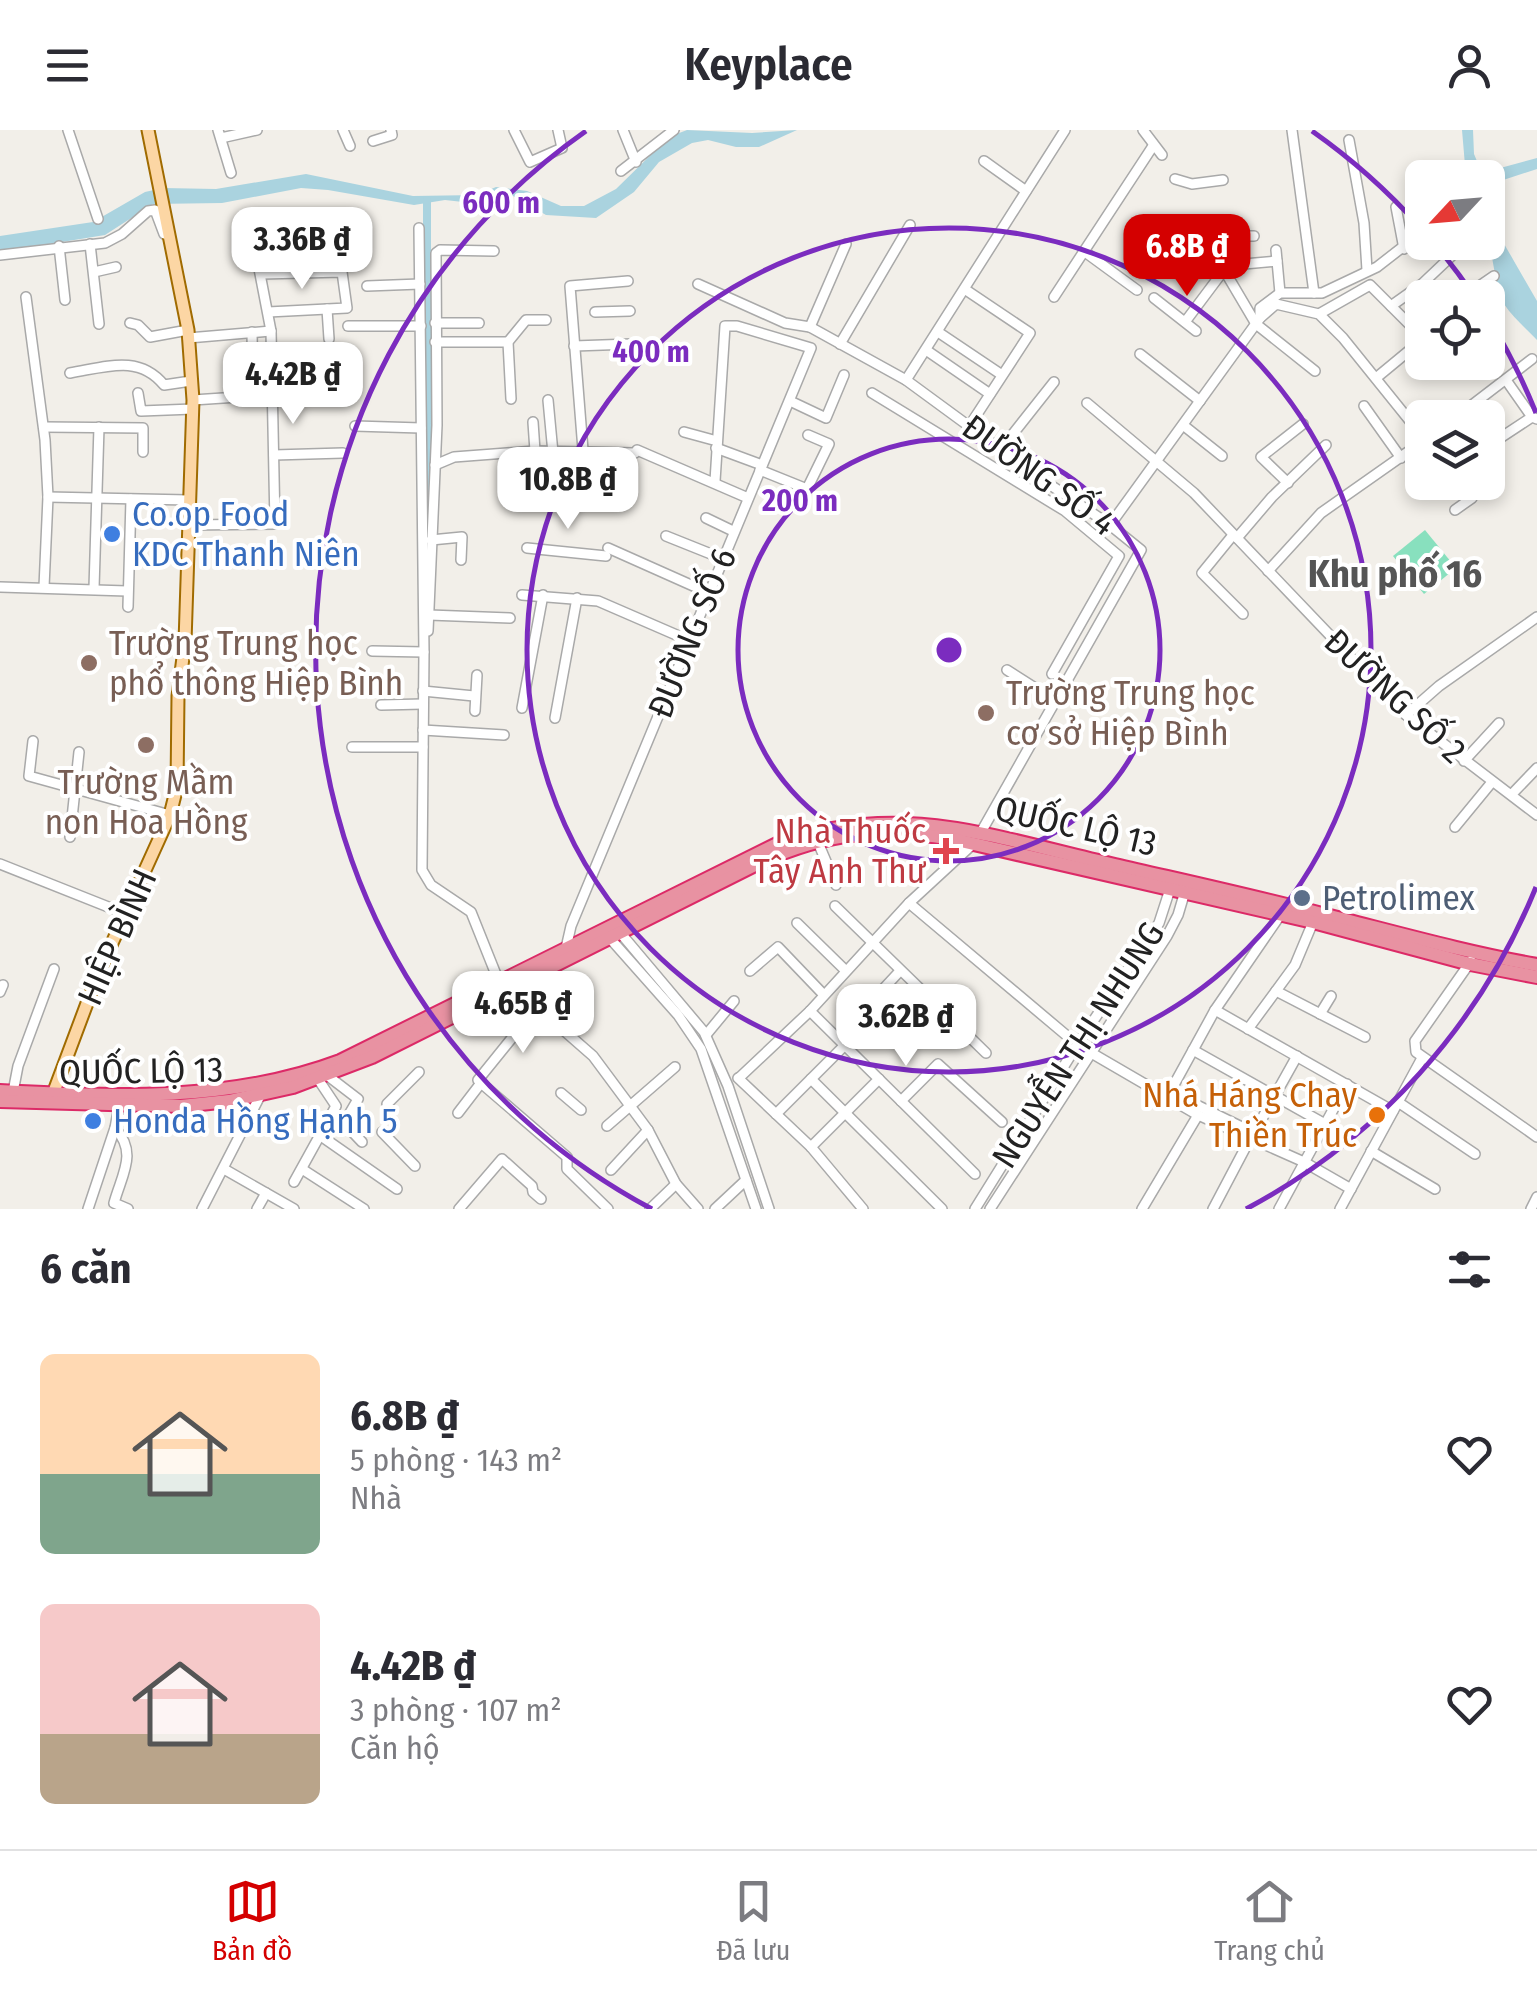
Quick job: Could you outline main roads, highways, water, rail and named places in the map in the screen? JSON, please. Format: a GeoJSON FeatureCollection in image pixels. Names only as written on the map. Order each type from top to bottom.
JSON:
{"type":"FeatureCollection","features":[{"type":"Feature","properties":{"kind":"highway","name":"QUỐC LỘ 13"},"geometry":{"type":"LineString","coordinates":[[6,1091],[119,1106],[208,1104],[260,1096],[323,1078],[522,981],[756,853],[843,824],[901,821],[1179,886],[1537,977]]}},
{"type":"Feature","properties":{"kind":"highway","name":"QUỐC LỘ 13"},"geometry":{"type":"LineString","coordinates":[[0,1101],[180,1094],[290,1078],[340,1061],[566,948],[817,840],[860,832],[899,831],[976,839]]}},
{"type":"Feature","properties":{"kind":"highway","name":"QUỐC LỘ 13"},"geometry":{"type":"LineString","coordinates":[[1179,886],[1473,959],[1537,965]]}},
{"type":"Feature","properties":{"kind":"main road","name":"HIỆP BÌNH"},"geometry":{"type":"LineString","coordinates":[[53,1099],[98,974],[170,815],[177,787],[192,381],[177,268],[148,130]]}},
{"type":"Feature","properties":{"kind":"water"},"geometry":{"type":"Polygon","coordinates":[[[687,130],[797,130],[759,147],[736,147],[708,140],[692,143],[659,162],[634,192],[596,218],[546,215],[513,196],[481,204],[445,200],[414,205],[301,188],[222,203],[153,204],[105,235],[0,252],[0,236],[93,222],[145,192],[163,188],[216,189],[306,174],[413,196],[477,195],[496,187],[527,191],[561,206],[584,206],[616,189],[669,137],[687,130]]]}},
{"type":"Feature","properties":{"kind":"water"},"geometry":{"type":"Polygon","coordinates":[[[1462,130],[1473,130],[1477,160],[1465,160],[1462,130]]]}},
{"type":"Feature","properties":{"kind":"water"},"geometry":{"type":"Polygon","coordinates":[[[1537,158],[1537,169],[1505,179],[1505,167],[1537,158]]]}},
{"type":"Feature","properties":{"kind":"water"},"geometry":{"type":"Polygon","coordinates":[[[1505,245],[1537,301],[1537,340],[1505,305],[1505,280],[1497,280],[1493,261],[1505,260],[1505,245]]]}},
{"type":"Feature","properties":{"kind":"waterway"},"geometry":{"type":"LineString","coordinates":[[427,200],[427,521]]}},
{"type":"Feature","properties":{"kind":"place","name":"Co.op Food KDC Thanh Niên"},"geometry":{"type":"Point","coordinates":[112,534]}},
{"type":"Feature","properties":{"kind":"place","name":"Trường Trung học phổ thông Hiệp Bình"},"geometry":{"type":"Point","coordinates":[89,663]}},
{"type":"Feature","properties":{"kind":"place","name":"Trường Trung học cơ sở Hiệp Bình"},"geometry":{"type":"Point","coordinates":[986,713]}},
{"type":"Feature","properties":{"kind":"place","name":"Trường Mầm non Hoa Hồng"},"geometry":{"type":"Point","coordinates":[146,745]}},
{"type":"Feature","properties":{"kind":"place","name":"Nhà Thuốc Tây Anh Thư"},"geometry":{"type":"Point","coordinates":[946,851]}},
{"type":"Feature","properties":{"kind":"place","name":"Petrolimex"},"geometry":{"type":"Point","coordinates":[1302,898]}},
{"type":"Feature","properties":{"kind":"place","name":"Nhá Háng Chay Thiền Trúc"},"geometry":{"type":"Point","coordinates":[1377,1115]}},
{"type":"Feature","properties":{"kind":"place","name":"Honda Hồng Hạnh 5"},"geometry":{"type":"Point","coordinates":[93,1121]}},
{"type":"Feature","properties":{"kind":"district","name":"Khu phố 16"},"geometry":{"type":"Point","coordinates":[1395,574]}}]}
